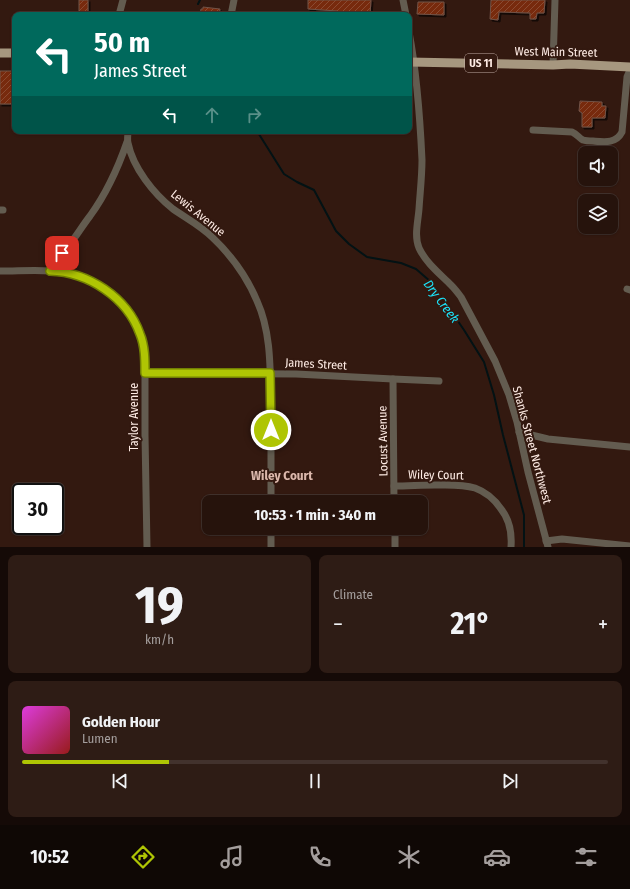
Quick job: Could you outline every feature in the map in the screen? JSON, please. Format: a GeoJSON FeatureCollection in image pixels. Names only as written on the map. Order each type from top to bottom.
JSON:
{"type":"FeatureCollection","features":[{"type":"Feature","properties":{"kind":"main road"},"geometry":{"type":"LineString","coordinates":[[0,53],[12,53]]}},
{"type":"Feature","properties":{"kind":"main road","name":"West Main Street"},"geometry":{"type":"LineString","coordinates":[[412,62],[552,65],[570,64],[630,69]]}},
{"type":"Feature","properties":{"kind":"street"},"geometry":{"type":"LineString","coordinates":[[121,12],[123,0]]}},
{"type":"Feature","properties":{"kind":"street"},"geometry":{"type":"LineString","coordinates":[[232,12],[234,0]]}},
{"type":"Feature","properties":{"kind":"street"},"geometry":{"type":"LineString","coordinates":[[403,0],[405,12]]}},
{"type":"Feature","properties":{"kind":"street"},"geometry":{"type":"LineString","coordinates":[[552,65],[555,0]]}},
{"type":"Feature","properties":{"kind":"street","name":"Shanks Street Northwest"},"geometry":{"type":"LineString","coordinates":[[412,62],[418,107],[422,160],[417,233],[419,248],[429,264],[453,286],[461,297],[500,373],[509,395],[547,544]]}},
{"type":"Feature","properties":{"kind":"street"},"geometry":{"type":"LineString","coordinates":[[533,130],[572,132],[584,141],[606,142],[616,140],[622,132],[627,77],[630,69]]}},
{"type":"Feature","properties":{"kind":"street","name":"Lewis Avenue"},"geometry":{"type":"LineString","coordinates":[[128,134],[127,142],[138,170],[153,190],[174,209],[198,225],[221,246],[246,279],[257,301],[266,326],[268,338],[270,373],[271,495]]}},
{"type":"Feature","properties":{"kind":"street"},"geometry":{"type":"LineString","coordinates":[[50,271],[55,261],[99,203],[110,183],[127,142]]}},
{"type":"Feature","properties":{"kind":"street","name":"Taylor Avenue"},"geometry":{"type":"LineString","coordinates":[[0,271],[66,272],[88,280],[99,286],[122,303],[133,318],[144,346],[145,359],[147,547]]}},
{"type":"Feature","properties":{"kind":"street","name":"James Street"},"geometry":{"type":"LineString","coordinates":[[145,373],[270,373],[439,381]]}},
{"type":"Feature","properties":{"kind":"street","name":"Locust Avenue"},"geometry":{"type":"LineString","coordinates":[[393,379],[394,495]]}},
{"type":"Feature","properties":{"kind":"street"},"geometry":{"type":"LineString","coordinates":[[519,432],[548,439],[630,447]]}},
{"type":"Feature","properties":{"kind":"street","name":"Wiley Court"},"geometry":{"type":"LineString","coordinates":[[394,486],[453,485],[475,488],[484,492],[497,503],[504,512],[511,530],[511,547]]}},
{"type":"Feature","properties":{"kind":"street"},"geometry":{"type":"LineString","coordinates":[[271,535],[271,547]]}},
{"type":"Feature","properties":{"kind":"street"},"geometry":{"type":"LineString","coordinates":[[395,535],[395,547]]}},
{"type":"Feature","properties":{"kind":"street"},"geometry":{"type":"LineString","coordinates":[[547,544],[562,539],[630,546]]}},
{"type":"Feature","properties":{"kind":"building"},"geometry":{"type":"Polygon","coordinates":[[[79,0],[88,0],[88,12],[79,12],[79,0]]]}},
{"type":"Feature","properties":{"kind":"building"},"geometry":{"type":"Polygon","coordinates":[[[308,0],[371,0],[370,12],[337,12],[308,9],[308,0]]]}},
{"type":"Feature","properties":{"kind":"building"},"geometry":{"type":"Polygon","coordinates":[[[491,0],[545,0],[544,13],[537,13],[536,19],[530,19],[530,13],[499,12],[498,20],[490,19],[491,0]]]}},
{"type":"Feature","properties":{"kind":"building"},"geometry":{"type":"Polygon","coordinates":[[[418,2],[444,2],[444,15],[417,14],[418,2]]]}},
{"type":"Feature","properties":{"kind":"building"},"geometry":{"type":"Polygon","coordinates":[[[203,7],[220,9],[220,12],[200,12],[201,9],[203,9],[203,7]]]}},
{"type":"Feature","properties":{"kind":"building"},"geometry":{"type":"Polygon","coordinates":[[[0,71],[12,71],[12,104],[0,104],[0,71]]]}},
{"type":"Feature","properties":{"kind":"building"},"geometry":{"type":"Polygon","coordinates":[[[580,101],[602,102],[602,106],[606,106],[605,118],[592,118],[592,127],[582,127],[582,113],[579,111],[580,101]]]}},
{"type":"Feature","properties":{"kind":"waterway","name":"Dry Creek"},"geometry":{"type":"LineString","coordinates":[[198,4],[200,0]]}},
{"type":"Feature","properties":{"kind":"waterway","name":"Dry Creek"},"geometry":{"type":"LineString","coordinates":[[259,134],[284,174],[314,190],[336,231],[349,244],[367,257],[401,263],[416,269],[431,282],[464,330],[484,362],[494,395],[524,515],[524,547]]}},
{"type":"Feature","properties":{"kind":"district","name":"Wiley Court"},"geometry":{"type":"Point","coordinates":[282,475]}},
{"type":"Feature","properties":{"kind":"route"},"geometry":{"type":"LineString","coordinates":[[62,253],[55,261],[50,271],[66,272],[88,280],[112,295],[122,303],[130,313],[136,323],[144,346],[145,373],[270,373],[271,430]]}}]}
